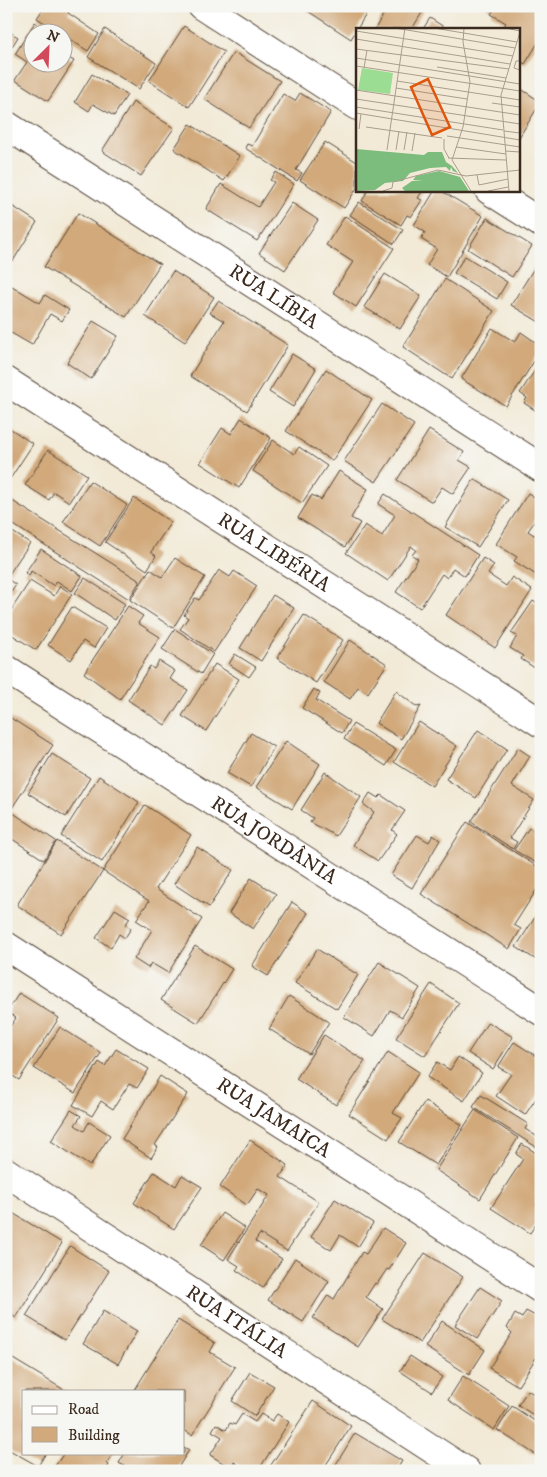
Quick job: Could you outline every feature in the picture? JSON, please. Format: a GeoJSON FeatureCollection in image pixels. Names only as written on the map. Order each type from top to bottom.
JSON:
{"type":"FeatureCollection","features":[{"type":"Feature","properties":{"kind":"street"},"geometry":{"type":"LineString","coordinates":[[202,6],[356,105]]}},
{"type":"Feature","properties":{"kind":"street","name":"RUA LÍBIA"},"geometry":{"type":"LineString","coordinates":[[6,125],[541,468]]}},
{"type":"Feature","properties":{"kind":"street"},"geometry":{"type":"LineString","coordinates":[[491,191],[541,223]]}},
{"type":"Feature","properties":{"kind":"street","name":"RUA LIBÉRIA"},"geometry":{"type":"LineString","coordinates":[[6,381],[541,723]]}},
{"type":"Feature","properties":{"kind":"street","name":"RUA JORDÂNIA"},"geometry":{"type":"LineString","coordinates":[[6,668],[541,1011]]}},
{"type":"Feature","properties":{"kind":"street","name":"RUA JAMAICA"},"geometry":{"type":"LineString","coordinates":[[6,946],[541,1289]]}},
{"type":"Feature","properties":{"kind":"street","name":"RUA ITÁLIA"},"geometry":{"type":"LineString","coordinates":[[6,1172],[466,1471]]}},
{"type":"Feature","properties":{"kind":"building"},"geometry":{"type":"Polygon","coordinates":[[[45,6],[72,6],[68,13],[99,34],[88,51],[72,41],[72,22],[43,22],[37,18],[45,6]]]}},
{"type":"Feature","properties":{"kind":"building"},"geometry":{"type":"Polygon","coordinates":[[[300,6],[371,6],[351,39],[300,6]]]}},
{"type":"Feature","properties":{"kind":"building"},"geometry":{"type":"Polygon","coordinates":[[[388,6],[426,6],[413,28],[376,28],[388,6]]]}},
{"type":"Feature","properties":{"kind":"building"},"geometry":{"type":"Polygon","coordinates":[[[486,6],[541,6],[541,38],[525,64],[520,61],[520,28],[503,28],[506,23],[491,14],[493,11],[486,6]]]}},
{"type":"Feature","properties":{"kind":"building"},"geometry":{"type":"Polygon","coordinates":[[[430,18],[445,28],[424,28],[430,18]]]}},
{"type":"Feature","properties":{"kind":"building"},"geometry":{"type":"Polygon","coordinates":[[[184,26],[224,52],[189,107],[149,81],[184,26]]]}},
{"type":"Feature","properties":{"kind":"building"},"geometry":{"type":"Polygon","coordinates":[[[105,29],[156,63],[139,89],[88,57],[105,29]]]}},
{"type":"Feature","properties":{"kind":"building"},"geometry":{"type":"Polygon","coordinates":[[[6,30],[18,37],[6,56],[6,30]]]}},
{"type":"Feature","properties":{"kind":"building"},"geometry":{"type":"Polygon","coordinates":[[[22,43],[22,59],[15,54],[22,43]]]}},
{"type":"Feature","properties":{"kind":"building"},"geometry":{"type":"Polygon","coordinates":[[[234,52],[280,81],[249,128],[204,99],[234,52]]]}},
{"type":"Feature","properties":{"kind":"building"},"geometry":{"type":"Polygon","coordinates":[[[22,70],[22,72],[67,72],[48,101],[15,80],[22,70]]]}},
{"type":"Feature","properties":{"kind":"building"},"geometry":{"type":"Polygon","coordinates":[[[92,74],[127,95],[114,116],[93,104],[89,111],[75,102],[92,74]]]}},
{"type":"Feature","properties":{"kind":"building"},"geometry":{"type":"Polygon","coordinates":[[[520,88],[541,102],[520,136],[520,88]]]}},
{"type":"Feature","properties":{"kind":"building"},"geometry":{"type":"Polygon","coordinates":[[[300,93],[331,112],[296,170],[302,173],[297,181],[245,148],[247,144],[252,146],[283,94],[295,101],[300,93]]]}},
{"type":"Feature","properties":{"kind":"building"},"geometry":{"type":"Polygon","coordinates":[[[133,102],[174,128],[141,176],[102,151],[133,102]]]}},
{"type":"Feature","properties":{"kind":"building"},"geometry":{"type":"Polygon","coordinates":[[[190,124],[240,156],[224,181],[174,149],[190,124]]]}},
{"type":"Feature","properties":{"kind":"building"},"geometry":{"type":"Polygon","coordinates":[[[325,142],[356,161],[356,190],[344,208],[300,180],[325,142]]]}},
{"type":"Feature","properties":{"kind":"building"},"geometry":{"type":"Polygon","coordinates":[[[276,172],[294,184],[257,241],[206,209],[221,184],[258,207],[274,182],[270,180],[276,172]]]}},
{"type":"Feature","properties":{"kind":"building"},"geometry":{"type":"Polygon","coordinates":[[[367,191],[422,191],[418,198],[422,200],[411,217],[407,215],[401,225],[362,201],[367,191]]]}},
{"type":"Feature","properties":{"kind":"building"},"geometry":{"type":"Polygon","coordinates":[[[434,191],[442,191],[483,216],[447,277],[427,265],[437,249],[421,239],[425,232],[414,225],[434,191]]]}},
{"type":"Feature","properties":{"kind":"building"},"geometry":{"type":"Polygon","coordinates":[[[6,202],[37,222],[13,261],[6,256],[6,202]]]}},
{"type":"Feature","properties":{"kind":"building"},"geometry":{"type":"Polygon","coordinates":[[[359,202],[403,230],[394,244],[350,215],[359,202]]]}},
{"type":"Feature","properties":{"kind":"building"},"geometry":{"type":"Polygon","coordinates":[[[292,203],[318,220],[285,270],[259,253],[292,203]]]}},
{"type":"Feature","properties":{"kind":"building"},"geometry":{"type":"Polygon","coordinates":[[[78,213],[160,264],[126,317],[44,267],[78,213]]]}},
{"type":"Feature","properties":{"kind":"building"},"geometry":{"type":"Polygon","coordinates":[[[345,216],[394,248],[356,307],[333,292],[353,262],[326,245],[345,216]]]}},
{"type":"Feature","properties":{"kind":"building"},"geometry":{"type":"Polygon","coordinates":[[[487,218],[532,246],[512,277],[468,249],[487,218]]]}},
{"type":"Feature","properties":{"kind":"building"},"geometry":{"type":"Polygon","coordinates":[[[465,256],[507,282],[497,299],[454,273],[465,256]]]}},
{"type":"Feature","properties":{"kind":"building"},"geometry":{"type":"Polygon","coordinates":[[[538,262],[541,264],[541,323],[511,305],[538,262]]]}},
{"type":"Feature","properties":{"kind":"building"},"geometry":{"type":"Polygon","coordinates":[[[173,271],[214,297],[185,342],[145,316],[173,271]]]}},
{"type":"Feature","properties":{"kind":"building"},"geometry":{"type":"Polygon","coordinates":[[[385,274],[421,296],[400,329],[364,307],[385,274]]]}},
{"type":"Feature","properties":{"kind":"building"},"geometry":{"type":"Polygon","coordinates":[[[445,279],[494,311],[452,379],[403,347],[445,279]]]}},
{"type":"Feature","properties":{"kind":"building"},"geometry":{"type":"Polygon","coordinates":[[[12,286],[40,303],[45,295],[69,310],[62,321],[50,314],[32,345],[6,330],[6,296],[12,286]]]}},
{"type":"Feature","properties":{"kind":"building"},"geometry":{"type":"Polygon","coordinates":[[[218,301],[288,345],[247,411],[190,376],[224,321],[210,313],[218,301]]]}},
{"type":"Feature","properties":{"kind":"building"},"geometry":{"type":"Polygon","coordinates":[[[93,321],[118,336],[91,379],[67,363],[93,321]]]}},
{"type":"Feature","properties":{"kind":"building"},"geometry":{"type":"Polygon","coordinates":[[[492,328],[515,342],[521,332],[541,346],[541,350],[506,406],[461,379],[492,328]]]}},
{"type":"Feature","properties":{"kind":"building"},"geometry":{"type":"Polygon","coordinates":[[[292,354],[316,369],[293,407],[269,392],[292,354]]]}},
{"type":"Feature","properties":{"kind":"building"},"geometry":{"type":"Polygon","coordinates":[[[541,361],[541,414],[524,403],[527,398],[520,393],[541,361]]]}},
{"type":"Feature","properties":{"kind":"building"},"geometry":{"type":"Polygon","coordinates":[[[326,369],[372,400],[332,461],[286,431],[326,369]]]}},
{"type":"Feature","properties":{"kind":"building"},"geometry":{"type":"Polygon","coordinates":[[[382,404],[414,425],[376,482],[344,461],[382,404]]]}},
{"type":"Feature","properties":{"kind":"building"},"geometry":{"type":"Polygon","coordinates":[[[241,418],[271,438],[239,488],[200,463],[222,428],[231,434],[241,418]]]}},
{"type":"Feature","properties":{"kind":"building"},"geometry":{"type":"Polygon","coordinates":[[[8,427],[33,444],[6,485],[6,430],[8,427]]]}},
{"type":"Feature","properties":{"kind":"building"},"geometry":{"type":"Polygon","coordinates":[[[429,430],[464,452],[459,460],[471,467],[453,494],[442,487],[432,502],[397,480],[429,430]]]}},
{"type":"Feature","properties":{"kind":"building"},"geometry":{"type":"Polygon","coordinates":[[[273,440],[294,454],[299,447],[327,466],[302,503],[253,471],[273,440]]]}},
{"type":"Feature","properties":{"kind":"building"},"geometry":{"type":"Polygon","coordinates":[[[48,450],[87,475],[69,502],[54,492],[49,500],[25,485],[48,450]]]}},
{"type":"Feature","properties":{"kind":"building"},"geometry":{"type":"Polygon","coordinates":[[[339,471],[368,489],[351,518],[360,523],[345,547],[298,518],[312,495],[321,500],[339,471]]]}},
{"type":"Feature","properties":{"kind":"building"},"geometry":{"type":"Polygon","coordinates":[[[474,479],[508,500],[478,547],[445,527],[474,479]]]}},
{"type":"Feature","properties":{"kind":"building"},"geometry":{"type":"Polygon","coordinates":[[[90,481],[127,505],[100,546],[63,522],[90,481]]]}},
{"type":"Feature","properties":{"kind":"building"},"geometry":{"type":"Polygon","coordinates":[[[528,493],[541,501],[541,512],[528,531],[534,535],[541,534],[541,578],[514,561],[517,557],[496,544],[528,493]]]}},
{"type":"Feature","properties":{"kind":"building"},"geometry":{"type":"Polygon","coordinates":[[[385,494],[478,555],[465,576],[453,568],[447,578],[442,574],[420,608],[396,592],[418,559],[412,555],[416,550],[411,546],[388,581],[346,553],[365,525],[382,536],[395,515],[378,504],[385,494]]]}},
{"type":"Feature","properties":{"kind":"building"},"geometry":{"type":"Polygon","coordinates":[[[6,497],[140,581],[129,599],[6,520],[6,497]]]}},
{"type":"Feature","properties":{"kind":"building"},"geometry":{"type":"Polygon","coordinates":[[[134,498],[171,522],[151,552],[156,556],[147,570],[105,542],[134,498]]]}},
{"type":"Feature","properties":{"kind":"building"},"geometry":{"type":"Polygon","coordinates":[[[6,528],[30,543],[9,574],[6,572],[6,528]]]}},
{"type":"Feature","properties":{"kind":"building"},"geometry":{"type":"Polygon","coordinates":[[[41,549],[82,576],[72,591],[57,581],[54,586],[31,571],[29,576],[25,573],[41,549]]]}},
{"type":"Feature","properties":{"kind":"building"},"geometry":{"type":"Polygon","coordinates":[[[175,558],[205,577],[173,628],[130,600],[150,569],[162,577],[175,558]]]}},
{"type":"Feature","properties":{"kind":"building"},"geometry":{"type":"Polygon","coordinates":[[[483,558],[494,565],[488,574],[506,586],[512,577],[532,590],[495,648],[446,615],[483,558]]]}},
{"type":"Feature","properties":{"kind":"building"},"geometry":{"type":"Polygon","coordinates":[[[219,570],[230,577],[234,571],[257,586],[214,652],[180,629],[188,618],[184,615],[195,598],[199,600],[219,570]]]}},
{"type":"Feature","properties":{"kind":"building"},"geometry":{"type":"Polygon","coordinates":[[[6,578],[16,585],[6,600],[6,578]]]}},
{"type":"Feature","properties":{"kind":"building"},"geometry":{"type":"Polygon","coordinates":[[[85,578],[125,604],[115,620],[75,593],[85,578]]]}},
{"type":"Feature","properties":{"kind":"building"},"geometry":{"type":"Polygon","coordinates":[[[30,581],[54,596],[60,586],[72,594],[36,650],[6,631],[6,618],[30,581]]]}},
{"type":"Feature","properties":{"kind":"building"},"geometry":{"type":"Polygon","coordinates":[[[273,595],[294,608],[261,661],[240,648],[273,595]]]}},
{"type":"Feature","properties":{"kind":"building"},"geometry":{"type":"Polygon","coordinates":[[[533,601],[541,606],[541,672],[521,659],[523,656],[510,648],[517,636],[511,633],[533,601]]]}},
{"type":"Feature","properties":{"kind":"building"},"geometry":{"type":"Polygon","coordinates":[[[128,606],[143,616],[138,623],[160,637],[120,699],[84,673],[128,606]]]}},
{"type":"Feature","properties":{"kind":"building"},"geometry":{"type":"Polygon","coordinates":[[[72,607],[106,628],[94,648],[83,641],[71,660],[48,645],[72,607]]]}},
{"type":"Feature","properties":{"kind":"building"},"geometry":{"type":"Polygon","coordinates":[[[304,615],[343,640],[316,683],[277,658],[304,615]]]}},
{"type":"Feature","properties":{"kind":"building"},"geometry":{"type":"Polygon","coordinates":[[[175,629],[213,654],[201,674],[162,649],[175,629]]]}},
{"type":"Feature","properties":{"kind":"building"},"geometry":{"type":"Polygon","coordinates":[[[350,640],[387,664],[368,693],[358,687],[350,699],[324,682],[350,640]]]}},
{"type":"Feature","properties":{"kind":"building"},"geometry":{"type":"Polygon","coordinates":[[[235,654],[256,667],[249,677],[229,664],[235,654]]]}},
{"type":"Feature","properties":{"kind":"building"},"geometry":{"type":"Polygon","coordinates":[[[159,661],[175,671],[170,679],[188,690],[165,725],[128,700],[150,666],[154,669],[159,661]]]}},
{"type":"Feature","properties":{"kind":"building"},"geometry":{"type":"Polygon","coordinates":[[[215,664],[239,679],[206,731],[182,716],[215,664]]]}},
{"type":"Feature","properties":{"kind":"building"},"geometry":{"type":"Polygon","coordinates":[[[314,689],[320,693],[316,700],[349,721],[342,733],[302,708],[314,689]]]}},
{"type":"Feature","properties":{"kind":"building"},"geometry":{"type":"Polygon","coordinates":[[[396,691],[417,707],[421,706],[401,739],[376,723],[396,691]]]}},
{"type":"Feature","properties":{"kind":"building"},"geometry":{"type":"Polygon","coordinates":[[[6,715],[53,745],[10,811],[6,809],[6,715]]]}},
{"type":"Feature","properties":{"kind":"building"},"geometry":{"type":"Polygon","coordinates":[[[419,722],[457,746],[432,786],[394,762],[419,722]]]}},
{"type":"Feature","properties":{"kind":"building"},"geometry":{"type":"Polygon","coordinates":[[[353,724],[396,750],[386,766],[344,739],[353,724]]]}},
{"type":"Feature","properties":{"kind":"building"},"geometry":{"type":"Polygon","coordinates":[[[478,730],[507,749],[476,798],[446,779],[478,730]]]}},
{"type":"Feature","properties":{"kind":"building"},"geometry":{"type":"Polygon","coordinates":[[[251,733],[274,747],[251,787],[227,773],[251,733]]]}},
{"type":"Feature","properties":{"kind":"building"},"geometry":{"type":"Polygon","coordinates":[[[286,741],[320,764],[292,809],[256,787],[286,741]]]}},
{"type":"Feature","properties":{"kind":"building"},"geometry":{"type":"Polygon","coordinates":[[[518,748],[530,756],[512,786],[534,800],[510,838],[517,842],[513,849],[471,822],[518,748]]]}},
{"type":"Feature","properties":{"kind":"building"},"geometry":{"type":"Polygon","coordinates":[[[52,754],[90,778],[66,817],[28,793],[52,754]]]}},
{"type":"Feature","properties":{"kind":"building"},"geometry":{"type":"Polygon","coordinates":[[[325,772],[361,797],[336,836],[310,822],[313,818],[301,810],[325,772]]]}},
{"type":"Feature","properties":{"kind":"building"},"geometry":{"type":"Polygon","coordinates":[[[99,776],[139,802],[102,862],[61,836],[99,776]]]}},
{"type":"Feature","properties":{"kind":"building"},"geometry":{"type":"Polygon","coordinates":[[[370,793],[378,798],[381,795],[405,811],[392,830],[397,834],[378,861],[353,845],[374,812],[363,804],[370,793]]]}},
{"type":"Feature","properties":{"kind":"building"},"geometry":{"type":"Polygon","coordinates":[[[145,805],[191,835],[156,889],[202,919],[168,973],[151,963],[148,968],[134,959],[152,930],[136,920],[149,901],[103,871],[145,805]]]}},
{"type":"Feature","properties":{"kind":"building"},"geometry":{"type":"Polygon","coordinates":[[[10,811],[56,841],[44,860],[6,835],[6,817],[10,811]]]}},
{"type":"Feature","properties":{"kind":"building"},"geometry":{"type":"Polygon","coordinates":[[[467,822],[541,869],[541,883],[514,925],[521,929],[509,949],[421,894],[467,822]]]}},
{"type":"Feature","properties":{"kind":"building"},"geometry":{"type":"Polygon","coordinates":[[[541,822],[541,866],[514,850],[529,828],[535,832],[541,822]]]}},
{"type":"Feature","properties":{"kind":"building"},"geometry":{"type":"Polygon","coordinates":[[[417,835],[429,842],[433,835],[440,840],[412,888],[391,875],[417,835]]]}},
{"type":"Feature","properties":{"kind":"building"},"geometry":{"type":"Polygon","coordinates":[[[57,841],[103,871],[61,934],[17,905],[57,841]]]}},
{"type":"Feature","properties":{"kind":"building"},"geometry":{"type":"Polygon","coordinates":[[[197,847],[233,870],[209,907],[174,884],[197,847]]]}},
{"type":"Feature","properties":{"kind":"building"},"geometry":{"type":"Polygon","coordinates":[[[251,878],[276,894],[253,929],[229,913],[251,878]]]}},
{"type":"Feature","properties":{"kind":"building"},"geometry":{"type":"Polygon","coordinates":[[[292,902],[308,913],[268,976],[252,966],[292,902]]]}},
{"type":"Feature","properties":{"kind":"building"},"geometry":{"type":"Polygon","coordinates":[[[541,908],[541,963],[516,947],[541,908]]]}},
{"type":"Feature","properties":{"kind":"building"},"geometry":{"type":"Polygon","coordinates":[[[115,909],[130,918],[125,925],[131,928],[125,938],[119,934],[111,948],[96,938],[115,909]]]}},
{"type":"Feature","properties":{"kind":"building"},"geometry":{"type":"Polygon","coordinates":[[[195,946],[232,969],[198,1023],[161,1000],[195,946]]]}},
{"type":"Feature","properties":{"kind":"building"},"geometry":{"type":"Polygon","coordinates":[[[317,949],[358,975],[337,1009],[295,983],[317,949]]]}},
{"type":"Feature","properties":{"kind":"building"},"geometry":{"type":"Polygon","coordinates":[[[379,962],[420,988],[402,1017],[390,1010],[374,1036],[344,1017],[379,962]]]}},
{"type":"Feature","properties":{"kind":"building"},"geometry":{"type":"Polygon","coordinates":[[[431,984],[459,1003],[425,1056],[396,1038],[431,984]]]}},
{"type":"Feature","properties":{"kind":"building"},"geometry":{"type":"Polygon","coordinates":[[[19,993],[59,1018],[19,1080],[6,1072],[6,1032],[16,1018],[7,1012],[19,993]]]}},
{"type":"Feature","properties":{"kind":"building"},"geometry":{"type":"Polygon","coordinates":[[[289,996],[329,1022],[309,1054],[269,1029],[289,996]]]}},
{"type":"Feature","properties":{"kind":"building"},"geometry":{"type":"Polygon","coordinates":[[[488,1022],[513,1037],[493,1069],[468,1053],[488,1022]]]}},
{"type":"Feature","properties":{"kind":"building"},"geometry":{"type":"Polygon","coordinates":[[[60,1027],[101,1053],[75,1093],[34,1068],[60,1027]]]}},
{"type":"Feature","properties":{"kind":"building"},"geometry":{"type":"Polygon","coordinates":[[[324,1035],[365,1061],[336,1105],[296,1079],[324,1035]]]}},
{"type":"Feature","properties":{"kind":"building"},"geometry":{"type":"Polygon","coordinates":[[[514,1042],[541,1059],[541,1091],[525,1115],[496,1096],[511,1074],[498,1067],[514,1042]]]}},
{"type":"Feature","properties":{"kind":"building"},"geometry":{"type":"Polygon","coordinates":[[[116,1049],[149,1069],[137,1088],[129,1084],[113,1109],[101,1101],[92,1116],[73,1105],[99,1062],[105,1066],[116,1049]]]}},
{"type":"Feature","properties":{"kind":"building"},"geometry":{"type":"Polygon","coordinates":[[[388,1052],[419,1072],[393,1113],[402,1118],[388,1139],[349,1114],[388,1052]]]}},
{"type":"Feature","properties":{"kind":"building"},"geometry":{"type":"Polygon","coordinates":[[[458,1057],[482,1073],[464,1101],[427,1077],[437,1062],[450,1070],[458,1057]]]}},
{"type":"Feature","properties":{"kind":"building"},"geometry":{"type":"Polygon","coordinates":[[[160,1076],[188,1094],[155,1145],[158,1147],[151,1158],[122,1139],[160,1076]]]}},
{"type":"Feature","properties":{"kind":"building"},"geometry":{"type":"Polygon","coordinates":[[[481,1095],[528,1124],[525,1129],[541,1139],[541,1150],[473,1107],[481,1095]]]}},
{"type":"Feature","properties":{"kind":"building"},"geometry":{"type":"Polygon","coordinates":[[[425,1101],[462,1125],[436,1165],[399,1142],[425,1101]]]}},
{"type":"Feature","properties":{"kind":"building"},"geometry":{"type":"Polygon","coordinates":[[[71,1110],[81,1116],[75,1125],[84,1131],[89,1122],[110,1135],[90,1166],[51,1141],[71,1110]]]}},
{"type":"Feature","properties":{"kind":"building"},"geometry":{"type":"Polygon","coordinates":[[[475,1110],[518,1138],[480,1199],[436,1170],[475,1110]]]}},
{"type":"Feature","properties":{"kind":"building"},"geometry":{"type":"Polygon","coordinates":[[[250,1140],[288,1165],[280,1177],[319,1202],[287,1251],[260,1234],[255,1241],[282,1259],[263,1288],[236,1270],[239,1266],[228,1259],[269,1195],[258,1189],[247,1205],[220,1187],[250,1140]]]}},
{"type":"Feature","properties":{"kind":"building"},"geometry":{"type":"Polygon","coordinates":[[[522,1144],[541,1156],[541,1198],[536,1205],[541,1208],[541,1217],[530,1233],[491,1208],[523,1159],[516,1154],[522,1144]]]}},
{"type":"Feature","properties":{"kind":"building"},"geometry":{"type":"Polygon","coordinates":[[[154,1172],[176,1186],[182,1175],[202,1187],[174,1229],[134,1203],[154,1172]]]}},
{"type":"Feature","properties":{"kind":"building"},"geometry":{"type":"Polygon","coordinates":[[[335,1199],[373,1223],[358,1247],[340,1235],[331,1250],[311,1237],[335,1199]]]}},
{"type":"Feature","properties":{"kind":"building"},"geometry":{"type":"Polygon","coordinates":[[[6,1209],[62,1243],[16,1318],[6,1311],[6,1209]]]}},
{"type":"Feature","properties":{"kind":"building"},"geometry":{"type":"Polygon","coordinates":[[[222,1213],[245,1228],[224,1260],[201,1245],[222,1213]]]}},
{"type":"Feature","properties":{"kind":"building"},"geometry":{"type":"Polygon","coordinates":[[[383,1228],[406,1243],[389,1270],[387,1269],[377,1284],[375,1283],[366,1297],[383,1309],[358,1347],[313,1318],[328,1295],[334,1299],[362,1252],[366,1254],[383,1228]]]}},
{"type":"Feature","properties":{"kind":"building"},"geometry":{"type":"Polygon","coordinates":[[[70,1246],[109,1271],[65,1340],[26,1316],[70,1246]]]}},
{"type":"Feature","properties":{"kind":"building"},"geometry":{"type":"Polygon","coordinates":[[[425,1253],[463,1277],[420,1343],[382,1319],[425,1253]]]}},
{"type":"Feature","properties":{"kind":"building"},"geometry":{"type":"Polygon","coordinates":[[[295,1258],[329,1281],[303,1322],[268,1300],[295,1258]]]}},
{"type":"Feature","properties":{"kind":"building"},"geometry":{"type":"Polygon","coordinates":[[[480,1287],[502,1301],[477,1339],[455,1325],[480,1287]]]}},
{"type":"Feature","properties":{"kind":"building"},"geometry":{"type":"Polygon","coordinates":[[[103,1311],[137,1331],[118,1364],[83,1344],[103,1311]]]}},
{"type":"Feature","properties":{"kind":"building"},"geometry":{"type":"Polygon","coordinates":[[[526,1311],[541,1319],[541,1350],[518,1386],[489,1368],[512,1333],[507,1328],[515,1314],[522,1318],[526,1311]]]}},
{"type":"Feature","properties":{"kind":"building"},"geometry":{"type":"Polygon","coordinates":[[[178,1320],[215,1343],[210,1352],[235,1367],[192,1435],[185,1431],[185,1390],[135,1390],[178,1320]]]}},
{"type":"Feature","properties":{"kind":"building"},"geometry":{"type":"Polygon","coordinates":[[[442,1321],[485,1350],[469,1375],[425,1347],[442,1321]]]}},
{"type":"Feature","properties":{"kind":"building"},"geometry":{"type":"Polygon","coordinates":[[[8,1356],[64,1390],[22,1390],[22,1454],[45,1454],[38,1466],[6,1448],[8,1356]]]}},
{"type":"Feature","properties":{"kind":"building"},"geometry":{"type":"Polygon","coordinates":[[[410,1356],[442,1377],[432,1392],[400,1371],[410,1356]]]}},
{"type":"Feature","properties":{"kind":"building"},"geometry":{"type":"Polygon","coordinates":[[[250,1372],[274,1386],[255,1416],[232,1401],[250,1372]]]}},
{"type":"Feature","properties":{"kind":"building"},"geometry":{"type":"Polygon","coordinates":[[[463,1376],[509,1406],[494,1430],[448,1400],[463,1376]]]}},
{"type":"Feature","properties":{"kind":"building"},"geometry":{"type":"Polygon","coordinates":[[[528,1390],[541,1399],[541,1420],[518,1405],[528,1390]]]}},
{"type":"Feature","properties":{"kind":"building"},"geometry":{"type":"Polygon","coordinates":[[[313,1401],[351,1426],[322,1471],[267,1471],[313,1401]]]}},
{"type":"Feature","properties":{"kind":"building"},"geometry":{"type":"Polygon","coordinates":[[[512,1406],[541,1425],[541,1458],[497,1430],[512,1406]]]}},
{"type":"Feature","properties":{"kind":"building"},"geometry":{"type":"Polygon","coordinates":[[[242,1414],[255,1422],[261,1414],[272,1421],[277,1414],[289,1422],[258,1471],[248,1471],[234,1462],[231,1468],[210,1455],[222,1437],[212,1431],[216,1424],[226,1430],[230,1423],[235,1425],[242,1414]]]}},
{"type":"Feature","properties":{"kind":"building"},"geometry":{"type":"Polygon","coordinates":[[[355,1433],[402,1461],[396,1471],[332,1471],[355,1433]]]}},
{"type":"Feature","properties":{"kind":"building"},"geometry":{"type":"Polygon","coordinates":[[[185,1448],[189,1450],[176,1471],[132,1471],[119,1463],[124,1454],[185,1454],[185,1448]]]}},
{"type":"Feature","properties":{"kind":"building"},"geometry":{"type":"Polygon","coordinates":[[[63,1454],[112,1454],[107,1463],[109,1465],[106,1471],[56,1471],[53,1469],[63,1454]]]}}]}
